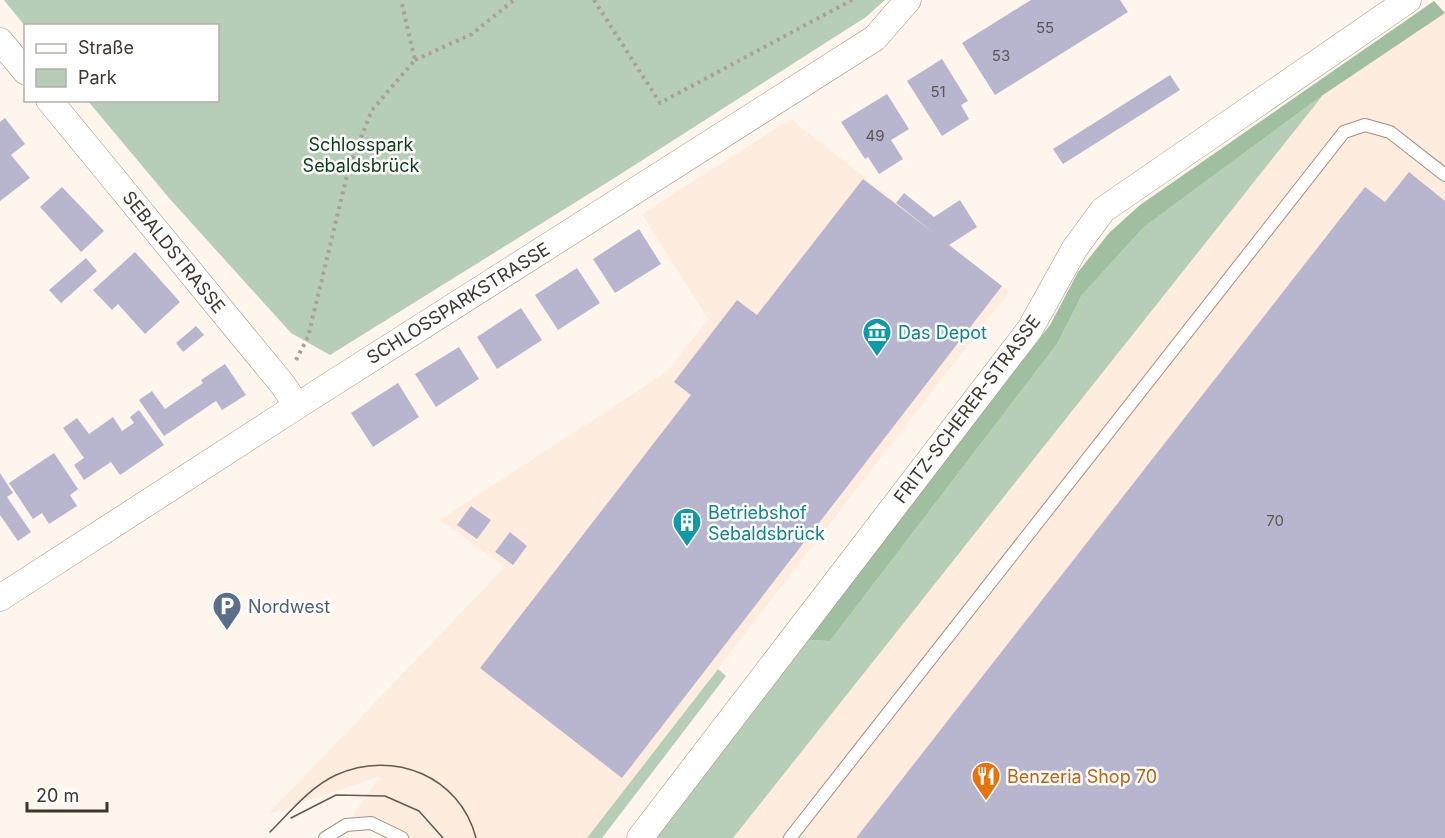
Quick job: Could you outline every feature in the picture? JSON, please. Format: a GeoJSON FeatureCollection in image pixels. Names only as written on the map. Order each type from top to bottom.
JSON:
{"type":"FeatureCollection","features":[{"type":"Feature","properties":{"kind":"street","name":"SCHLOSSPARKSTRASSE"},"geometry":{"type":"LineString","coordinates":[[0,598],[875,38],[908,0]]}},
{"type":"Feature","properties":{"kind":"street","name":"FRITZ-SCHERER-STRASSE"},"geometry":{"type":"LineString","coordinates":[[640,838],[1030,329],[1075,248],[1103,210],[1408,0]]}},
{"type":"Feature","properties":{"kind":"street"},"geometry":{"type":"LineString","coordinates":[[0,41],[24,70]]}},
{"type":"Feature","properties":{"kind":"street","name":"SEBALDSTRASSE"},"geometry":{"type":"LineString","coordinates":[[51,102],[283,385],[297,406]]}},
{"type":"Feature","properties":{"kind":"lane"},"geometry":{"type":"LineString","coordinates":[[790,838],[1344,132],[1365,125],[1390,132],[1445,176]]}},
{"type":"Feature","properties":{"kind":"lane"},"geometry":{"type":"LineString","coordinates":[[325,838],[346,825],[371,824],[402,838]]}},
{"type":"Feature","properties":{"kind":"path"},"geometry":{"type":"LineString","coordinates":[[401,0],[415,60]]}},
{"type":"Feature","properties":{"kind":"path"},"geometry":{"type":"LineString","coordinates":[[283,385],[308,337],[350,167],[372,110],[415,60],[472,34],[514,0]]}},
{"type":"Feature","properties":{"kind":"path"},"geometry":{"type":"LineString","coordinates":[[594,0],[660,103],[852,0]]}},
{"type":"Feature","properties":{"kind":"shaded area"},"geometry":{"type":"Polygon","coordinates":[[[1445,13],[1445,838],[733,838],[1323,95],[1445,13]]]}},
{"type":"Feature","properties":{"kind":"shaded area"},"geometry":{"type":"Polygon","coordinates":[[[791,119],[1009,292],[587,838],[402,838],[371,823],[346,825],[381,776],[268,814],[505,567],[440,520],[668,371],[708,319],[642,214],[791,119]]]}},
{"type":"Feature","properties":{"kind":"green space","name":"Schlosspark Sebaldsbrück"},"geometry":{"type":"Polygon","coordinates":[[[4,0],[885,0],[866,17],[616,177],[330,355],[291,333],[169,198],[89,102],[219,102],[219,24],[24,25],[4,0]]]}},
{"type":"Feature","properties":{"kind":"green space"},"geometry":{"type":"Polygon","coordinates":[[[1434,1],[1445,13],[1323,95],[1144,227],[1082,295],[1057,344],[830,641],[806,640],[1050,325],[1078,272],[1109,233],[1140,205],[1434,1]]]}},
{"type":"Feature","properties":{"kind":"green space"},"geometry":{"type":"Polygon","coordinates":[[[1323,95],[733,838],[655,838],[806,640],[830,641],[1057,344],[1082,295],[1144,227],[1323,95]]]}},
{"type":"Feature","properties":{"kind":"green space"},"geometry":{"type":"Polygon","coordinates":[[[718,669],[726,676],[602,838],[587,838],[718,669]]]}},
{"type":"Feature","properties":{"kind":"building"},"geometry":{"type":"Polygon","coordinates":[[[1031,0],[1120,0],[1128,12],[995,95],[962,43],[1031,0]]]}},
{"type":"Feature","properties":{"kind":"building"},"geometry":{"type":"Polygon","coordinates":[[[942,59],[968,101],[961,105],[969,119],[942,136],[907,81],[942,59]]]}},
{"type":"Feature","properties":{"kind":"building"},"geometry":{"type":"Polygon","coordinates":[[[1170,75],[1180,90],[1063,164],[1053,149],[1170,75]]]}},
{"type":"Feature","properties":{"kind":"building"},"geometry":{"type":"Polygon","coordinates":[[[887,94],[909,129],[891,140],[903,159],[879,174],[868,157],[865,159],[841,122],[887,94]]]}},
{"type":"Feature","properties":{"kind":"building"},"geometry":{"type":"Polygon","coordinates":[[[5,118],[25,144],[11,155],[30,178],[0,201],[0,122],[5,118]]]}},
{"type":"Feature","properties":{"kind":"building"},"geometry":{"type":"Polygon","coordinates":[[[1409,172],[1445,201],[1445,838],[856,838],[1365,187],[1385,202],[1409,172]]]}},
{"type":"Feature","properties":{"kind":"building","name":"Betriebshof Sebaldsbrück"},"geometry":{"type":"Polygon","coordinates":[[[863,179],[935,234],[896,203],[904,193],[934,217],[960,200],[977,227],[949,245],[1002,286],[622,778],[480,668],[691,395],[674,382],[737,300],[757,315],[863,179]]]}},
{"type":"Feature","properties":{"kind":"building"},"geometry":{"type":"Polygon","coordinates":[[[62,187],[104,231],[81,252],[40,207],[62,187]]]}},
{"type":"Feature","properties":{"kind":"building"},"geometry":{"type":"Polygon","coordinates":[[[639,229],[661,264],[615,293],[593,259],[639,229]]]}},
{"type":"Feature","properties":{"kind":"building"},"geometry":{"type":"Polygon","coordinates":[[[135,252],[180,302],[145,334],[118,304],[112,310],[93,290],[135,252]]]}},
{"type":"Feature","properties":{"kind":"building"},"geometry":{"type":"Polygon","coordinates":[[[86,258],[97,271],[61,303],[49,290],[86,258]]]}},
{"type":"Feature","properties":{"kind":"building"},"geometry":{"type":"Polygon","coordinates":[[[577,268],[600,303],[558,330],[535,295],[577,268]]]}},
{"type":"Feature","properties":{"kind":"building"},"geometry":{"type":"Polygon","coordinates":[[[521,308],[542,340],[497,369],[477,337],[521,308]]]}},
{"type":"Feature","properties":{"kind":"building"},"geometry":{"type":"Polygon","coordinates":[[[196,326],[204,335],[183,352],[176,343],[196,326]]]}},
{"type":"Feature","properties":{"kind":"building"},"geometry":{"type":"Polygon","coordinates":[[[459,347],[479,379],[436,407],[415,374],[459,347]]]}},
{"type":"Feature","properties":{"kind":"building"},"geometry":{"type":"Polygon","coordinates":[[[225,364],[246,395],[222,410],[216,401],[164,436],[139,400],[152,391],[165,409],[203,383],[201,380],[225,364]]]}},
{"type":"Feature","properties":{"kind":"building"},"geometry":{"type":"Polygon","coordinates":[[[398,383],[419,417],[373,447],[351,413],[398,383]]]}},
{"type":"Feature","properties":{"kind":"building"},"geometry":{"type":"Polygon","coordinates":[[[139,410],[164,445],[120,475],[111,462],[84,480],[74,465],[84,458],[63,428],[77,418],[89,434],[113,417],[122,431],[134,423],[130,417],[139,410]]]}},
{"type":"Feature","properties":{"kind":"building"},"geometry":{"type":"Polygon","coordinates":[[[54,453],[78,489],[70,495],[77,506],[49,524],[42,513],[33,519],[9,483],[54,453]]]}},
{"type":"Feature","properties":{"kind":"building"},"geometry":{"type":"Polygon","coordinates":[[[0,473],[13,493],[7,497],[31,532],[18,541],[0,515],[0,473]]]}},
{"type":"Feature","properties":{"kind":"building"},"geometry":{"type":"Polygon","coordinates":[[[471,506],[491,520],[477,539],[457,525],[471,506]]]}},
{"type":"Feature","properties":{"kind":"building"},"geometry":{"type":"Polygon","coordinates":[[[510,532],[527,546],[513,565],[495,552],[510,532]]]}},
{"type":"Feature","properties":{"kind":"tram line"},"geometry":{"type":"LineString","coordinates":[[270,832],[301,800],[327,780],[358,768],[380,765],[401,767],[440,784],[455,798],[468,816],[476,838]]}},
{"type":"Feature","properties":{"kind":"tram line"},"geometry":{"type":"LineString","coordinates":[[291,818],[336,795],[385,796],[419,811],[443,838]]}},
{"type":"Feature","properties":{"kind":"place","name":"Das Depot"},"geometry":{"type":"Point","coordinates":[877,358]}},
{"type":"Feature","properties":{"kind":"place","name":"Betriebshof Sebaldsbrück"},"geometry":{"type":"Point","coordinates":[687,548]}},
{"type":"Feature","properties":{"kind":"place","name":"Nordwest"},"geometry":{"type":"Point","coordinates":[227,632]}},
{"type":"Feature","properties":{"kind":"place","name":"Benzeria Shop 70"},"geometry":{"type":"Point","coordinates":[986,802]}}]}
